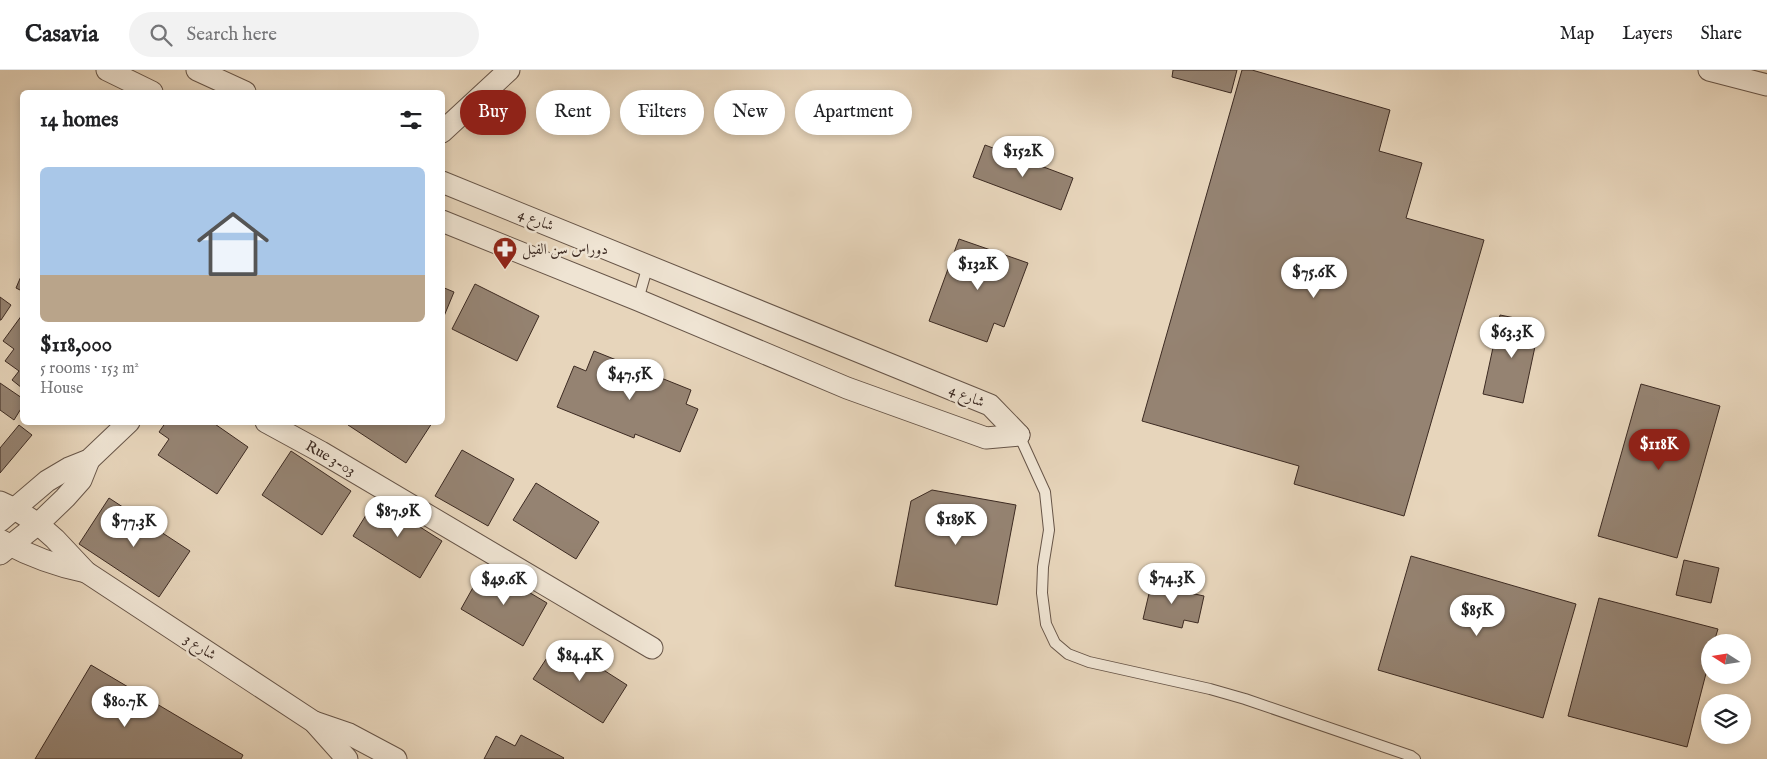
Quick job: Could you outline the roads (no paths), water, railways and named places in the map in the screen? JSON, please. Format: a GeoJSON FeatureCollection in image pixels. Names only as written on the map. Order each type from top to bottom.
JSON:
{"type":"FeatureCollection","features":[{"type":"Feature","properties":{"kind":"street"},"geometry":{"type":"LineString","coordinates":[[107,70],[135,77],[150,90]]}},
{"type":"Feature","properties":{"kind":"street"},"geometry":{"type":"LineString","coordinates":[[197,70],[241,90]]}},
{"type":"Feature","properties":{"kind":"street"},"geometry":{"type":"LineString","coordinates":[[445,129],[509,70]]}},
{"type":"Feature","properties":{"kind":"street"},"geometry":{"type":"LineString","coordinates":[[1709,70],[1767,85]]}},
{"type":"Feature","properties":{"kind":"street","name":"شارع 4"},"geometry":{"type":"LineString","coordinates":[[445,183],[990,405],[1019,435]]}},
{"type":"Feature","properties":{"kind":"street"},"geometry":{"type":"LineString","coordinates":[[445,223],[638,300],[847,388],[986,438],[1019,435]]}},
{"type":"Feature","properties":{"kind":"street"},"geometry":{"type":"LineString","coordinates":[[5,511],[47,481],[69,468],[89,460],[126,425]]}},
{"type":"Feature","properties":{"kind":"street","name":"Rue 3-03"},"geometry":{"type":"LineString","coordinates":[[272,425],[321,452],[652,648]]}},
{"type":"Feature","properties":{"kind":"street"},"geometry":{"type":"LineString","coordinates":[[4,546],[38,524],[65,498],[81,480],[89,460]]}},
{"type":"Feature","properties":{"kind":"street"},"geometry":{"type":"LineString","coordinates":[[5,511],[38,524],[61,544],[86,572]]}},
{"type":"Feature","properties":{"kind":"street"},"geometry":{"type":"LineString","coordinates":[[4,546],[65,568],[86,572]]}},
{"type":"Feature","properties":{"kind":"street","name":"شارع 3"},"geometry":{"type":"LineString","coordinates":[[86,572],[314,722],[349,734],[396,759]]}},
{"type":"Feature","properties":{"kind":"street","name":"شارع 3"},"geometry":{"type":"LineString","coordinates":[[314,722],[346,759]]}},
{"type":"Feature","properties":{"kind":"lane"},"geometry":{"type":"LineString","coordinates":[[638,300],[648,265]]}},
{"type":"Feature","properties":{"kind":"lane"},"geometry":{"type":"LineString","coordinates":[[1019,435],[1044,492],[1049,530],[1043,567],[1043,601],[1046,624],[1055,643],[1068,654],[1089,662],[1210,689],[1245,699],[1415,759]]}},
{"type":"Feature","properties":{"kind":"place","name":"دوراس سن الفيل"},"geometry":{"type":"Point","coordinates":[505,270]}}]}
